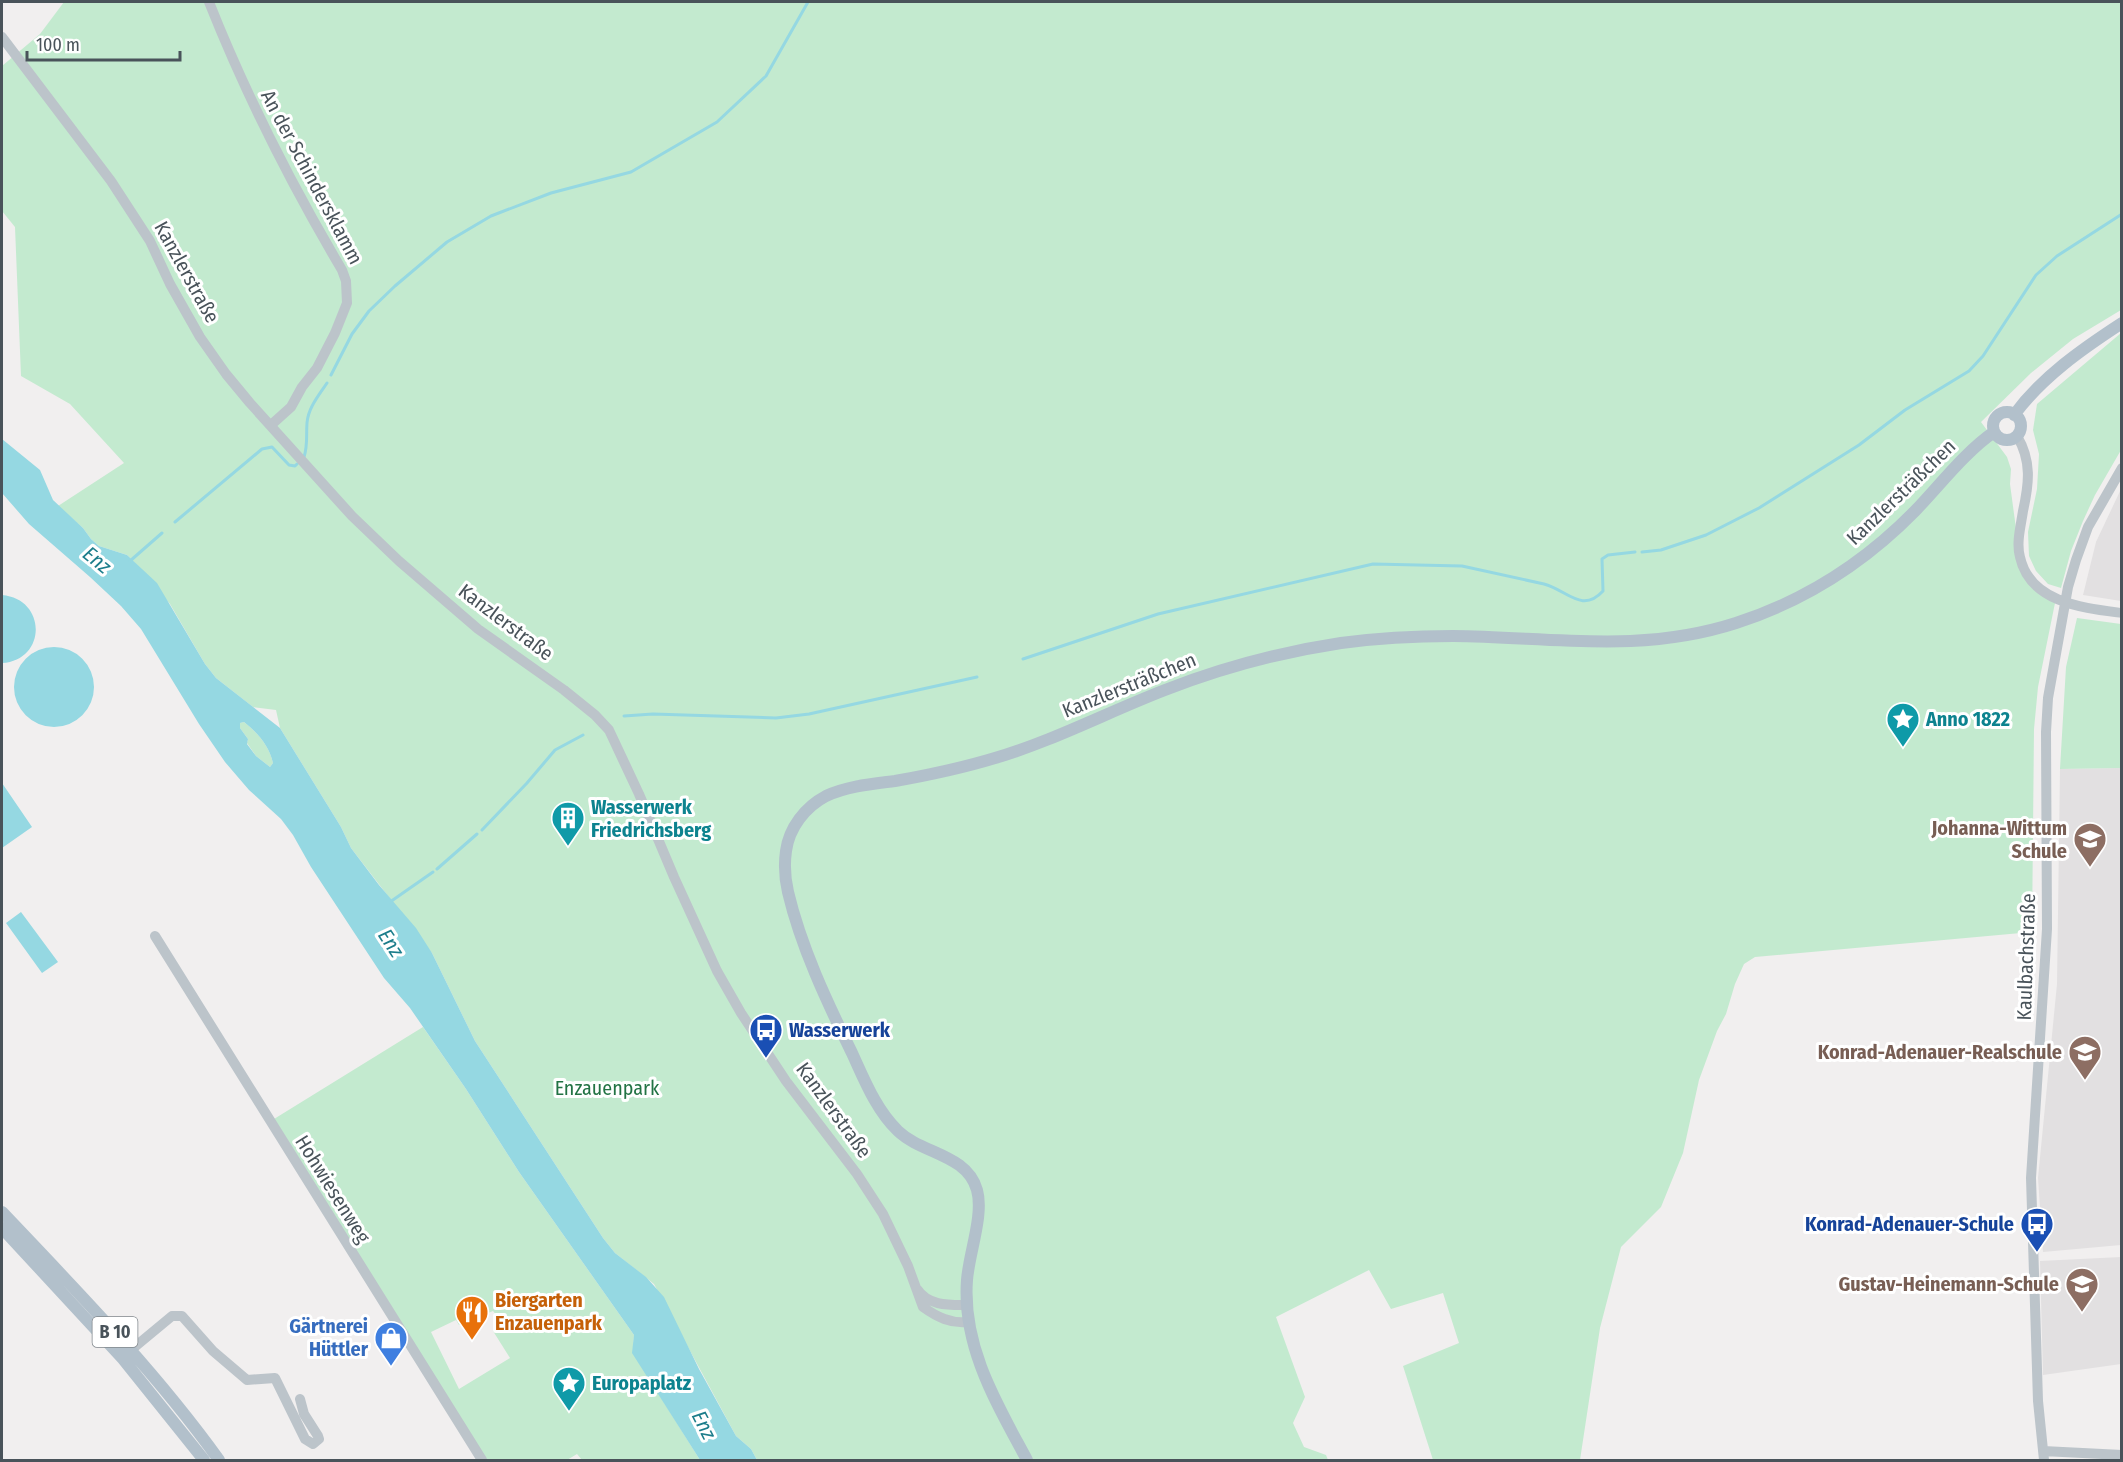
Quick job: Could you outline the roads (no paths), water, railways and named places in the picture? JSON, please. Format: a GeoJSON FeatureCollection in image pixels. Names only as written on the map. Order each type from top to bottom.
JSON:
{"type":"FeatureCollection","features":[{"type":"Feature","properties":{"kind":"main road"},"geometry":{"type":"LineString","coordinates":[[2014,415],[2030,393],[2048,377],[2121,323]]}},
{"type":"Feature","properties":{"kind":"main road"},"geometry":{"type":"LineString","coordinates":[[2006,412],[2014,415],[2020,423],[2020,428],[2016,436],[2004,440],[1994,432],[1993,423],[1998,416],[2006,412]]}},
{"type":"Feature","properties":{"kind":"main road","name":"Kanzlersträßchen"},"geometry":{"type":"LineString","coordinates":[[968,1322],[966,1305],[969,1257],[979,1203],[976,1187],[968,1172],[959,1164],[917,1144],[896,1129],[880,1108],[866,1083],[840,1027],[813,964],[787,887],[785,856],[787,845],[795,825],[806,811],[820,800],[847,789],[952,770],[1003,756],[1072,730],[1166,689],[1216,672],[1298,651],[1351,642],[1422,637],[1631,642],[1681,637],[1736,623],[1792,601],[1865,556],[1912,514],[1977,446],[1994,432]]}},
{"type":"Feature","properties":{"kind":"main road","name":"B 10"},"geometry":{"type":"LineString","coordinates":[[2,1212],[165,1389],[219,1461]]}},
{"type":"Feature","properties":{"kind":"main road","name":"B 10"},"geometry":{"type":"LineString","coordinates":[[2,1228],[123,1359],[204,1461]]}},
{"type":"Feature","properties":{"kind":"main road"},"geometry":{"type":"LineString","coordinates":[[968,1322],[985,1377],[1028,1461]]}},
{"type":"Feature","properties":{"kind":"street","name":"An der Schindersklamm"},"geometry":{"type":"LineString","coordinates":[[209,2],[247,92],[289,177],[346,281],[347,303],[326,352],[291,407],[271,425]]}},
{"type":"Feature","properties":{"kind":"street","name":"Kanzlerstraße"},"geometry":{"type":"LineString","coordinates":[[2,37],[117,191],[150,241],[170,284],[200,337],[232,382],[352,516],[399,561],[478,628],[579,702],[609,730],[717,971],[741,1013],[786,1081],[857,1174],[883,1214],[908,1266],[923,1308],[949,1321],[968,1322]]}},
{"type":"Feature","properties":{"kind":"street"},"geometry":{"type":"LineString","coordinates":[[2016,436],[2028,463],[2028,487],[2019,536],[2019,556],[2026,573],[2038,587],[2065,603],[2121,613]]}},
{"type":"Feature","properties":{"kind":"street","name":"Kaulbachstraße"},"geometry":{"type":"LineString","coordinates":[[2043,1456],[2038,1401],[2031,1178],[2047,929],[2046,732],[2048,698],[2065,603],[2076,560],[2088,527],[2121,468]]}},
{"type":"Feature","properties":{"kind":"street","name":"Hohwiesenweg"},"geometry":{"type":"LineString","coordinates":[[154,936],[482,1461]]}},
{"type":"Feature","properties":{"kind":"street"},"geometry":{"type":"LineString","coordinates":[[914,1284],[929,1300],[944,1304],[966,1305]]}},
{"type":"Feature","properties":{"kind":"street"},"geometry":{"type":"LineString","coordinates":[[131,1350],[172,1316],[182,1316],[213,1351],[247,1380],[275,1378],[304,1439],[313,1444],[319,1439],[304,1414],[300,1399]]}},
{"type":"Feature","properties":{"kind":"street"},"geometry":{"type":"LineString","coordinates":[[2043,1456],[2121,1455]]}},
{"type":"Feature","properties":{"kind":"water","name":"Enz"},"geometry":{"type":"Polygon","coordinates":[[[2,439],[40,470],[53,500],[83,528],[91,539],[99,546],[127,555],[157,583],[205,664],[216,678],[280,728],[341,827],[351,848],[416,928],[432,953],[475,1041],[603,1238],[615,1253],[646,1277],[664,1297],[699,1369],[736,1436],[751,1449],[757,1460],[700,1460],[632,1353],[634,1335],[519,1172],[466,1089],[410,1008],[384,978],[311,867],[293,835],[281,819],[249,790],[225,762],[141,629],[121,606],[29,524],[2,493],[2,439]],[[244,722],[240,723],[240,728],[248,739],[247,744],[256,756],[270,767],[273,763],[269,751],[258,735],[244,722]]]}},
{"type":"Feature","properties":{"kind":"water"},"geometry":{"type":"Polygon","coordinates":[[[2,595],[17,599],[27,607],[34,617],[36,629],[34,641],[27,652],[17,659],[2,663],[2,595]]]}},
{"type":"Feature","properties":{"kind":"water"},"geometry":{"type":"Polygon","coordinates":[[[54,647],[69,650],[82,659],[91,672],[94,687],[91,702],[82,715],[69,724],[54,727],[39,724],[26,715],[17,702],[14,687],[17,672],[26,659],[39,650],[54,647]]]}},
{"type":"Feature","properties":{"kind":"water"},"geometry":{"type":"Polygon","coordinates":[[[2,783],[32,827],[2,848],[2,783]]]}},
{"type":"Feature","properties":{"kind":"water"},"geometry":{"type":"Polygon","coordinates":[[[21,912],[58,962],[42,973],[6,923],[21,912]]]}},
{"type":"Feature","properties":{"kind":"waterway"},"geometry":{"type":"LineString","coordinates":[[331,375],[352,334],[369,311],[447,242],[491,216],[551,193],[631,172],[717,122],[766,76],[808,2]]}},
{"type":"Feature","properties":{"kind":"waterway"},"geometry":{"type":"LineString","coordinates":[[1642,552],[1661,550],[1706,535],[1759,508],[1859,445],[1905,410],[1969,371],[1983,356],[2036,275],[2057,256],[2122,214]]}},
{"type":"Feature","properties":{"kind":"waterway"},"geometry":{"type":"LineString","coordinates":[[304,457],[309,412],[327,383]]}},
{"type":"Feature","properties":{"kind":"waterway"},"geometry":{"type":"LineString","coordinates":[[175,522],[262,449],[272,447],[289,465],[297,464]]}},
{"type":"Feature","properties":{"kind":"waterway"},"geometry":{"type":"LineString","coordinates":[[130,561],[162,533]]}},
{"type":"Feature","properties":{"kind":"waterway"},"geometry":{"type":"LineString","coordinates":[[1023,659],[1158,614],[1373,564],[1462,566],[1544,584],[1574,598],[1588,600],[1595,598],[1603,591],[1602,559],[1608,555],[1635,552]]}},
{"type":"Feature","properties":{"kind":"waterway"},"geometry":{"type":"LineString","coordinates":[[624,716],[653,714],[776,718],[809,714],[977,677]]}},
{"type":"Feature","properties":{"kind":"waterway"},"geometry":{"type":"LineString","coordinates":[[482,830],[555,750],[583,735]]}},
{"type":"Feature","properties":{"kind":"waterway"},"geometry":{"type":"LineString","coordinates":[[437,869],[477,834]]}},
{"type":"Feature","properties":{"kind":"waterway"},"geometry":{"type":"LineString","coordinates":[[390,902],[433,872]]}},
{"type":"Feature","properties":{"kind":"place","name":"Anno 1822"},"geometry":{"type":"Point","coordinates":[1903,748]}},
{"type":"Feature","properties":{"kind":"place","name":"Wasserwerk Friedrichsberg"},"geometry":{"type":"Point","coordinates":[568,847]}},
{"type":"Feature","properties":{"kind":"place","name":"Johanna-Wittum Schule"},"geometry":{"type":"Point","coordinates":[2090,868]}},
{"type":"Feature","properties":{"kind":"place","name":"Wasserwerk"},"geometry":{"type":"Point","coordinates":[766,1059]}},
{"type":"Feature","properties":{"kind":"place","name":"Konrad-Adenauer-Realschule"},"geometry":{"type":"Point","coordinates":[2085,1081]}},
{"type":"Feature","properties":{"kind":"place","name":"Konrad-Adenauer-Schule"},"geometry":{"type":"Point","coordinates":[2037,1253]}},
{"type":"Feature","properties":{"kind":"place","name":"Gustav-Heinemann-Schule"},"geometry":{"type":"Point","coordinates":[2082,1313]}},
{"type":"Feature","properties":{"kind":"place","name":"Biergarten Enzauenpark"},"geometry":{"type":"Point","coordinates":[472,1341]}},
{"type":"Feature","properties":{"kind":"place","name":"Gärtnerei Hüttler"},"geometry":{"type":"Point","coordinates":[391,1367]}},
{"type":"Feature","properties":{"kind":"place","name":"Europaplatz"},"geometry":{"type":"Point","coordinates":[569,1412]}},
{"type":"Feature","properties":{"kind":"park label","name":"Enzauenpark"},"geometry":{"type":"Point","coordinates":[607,1088]}}]}
